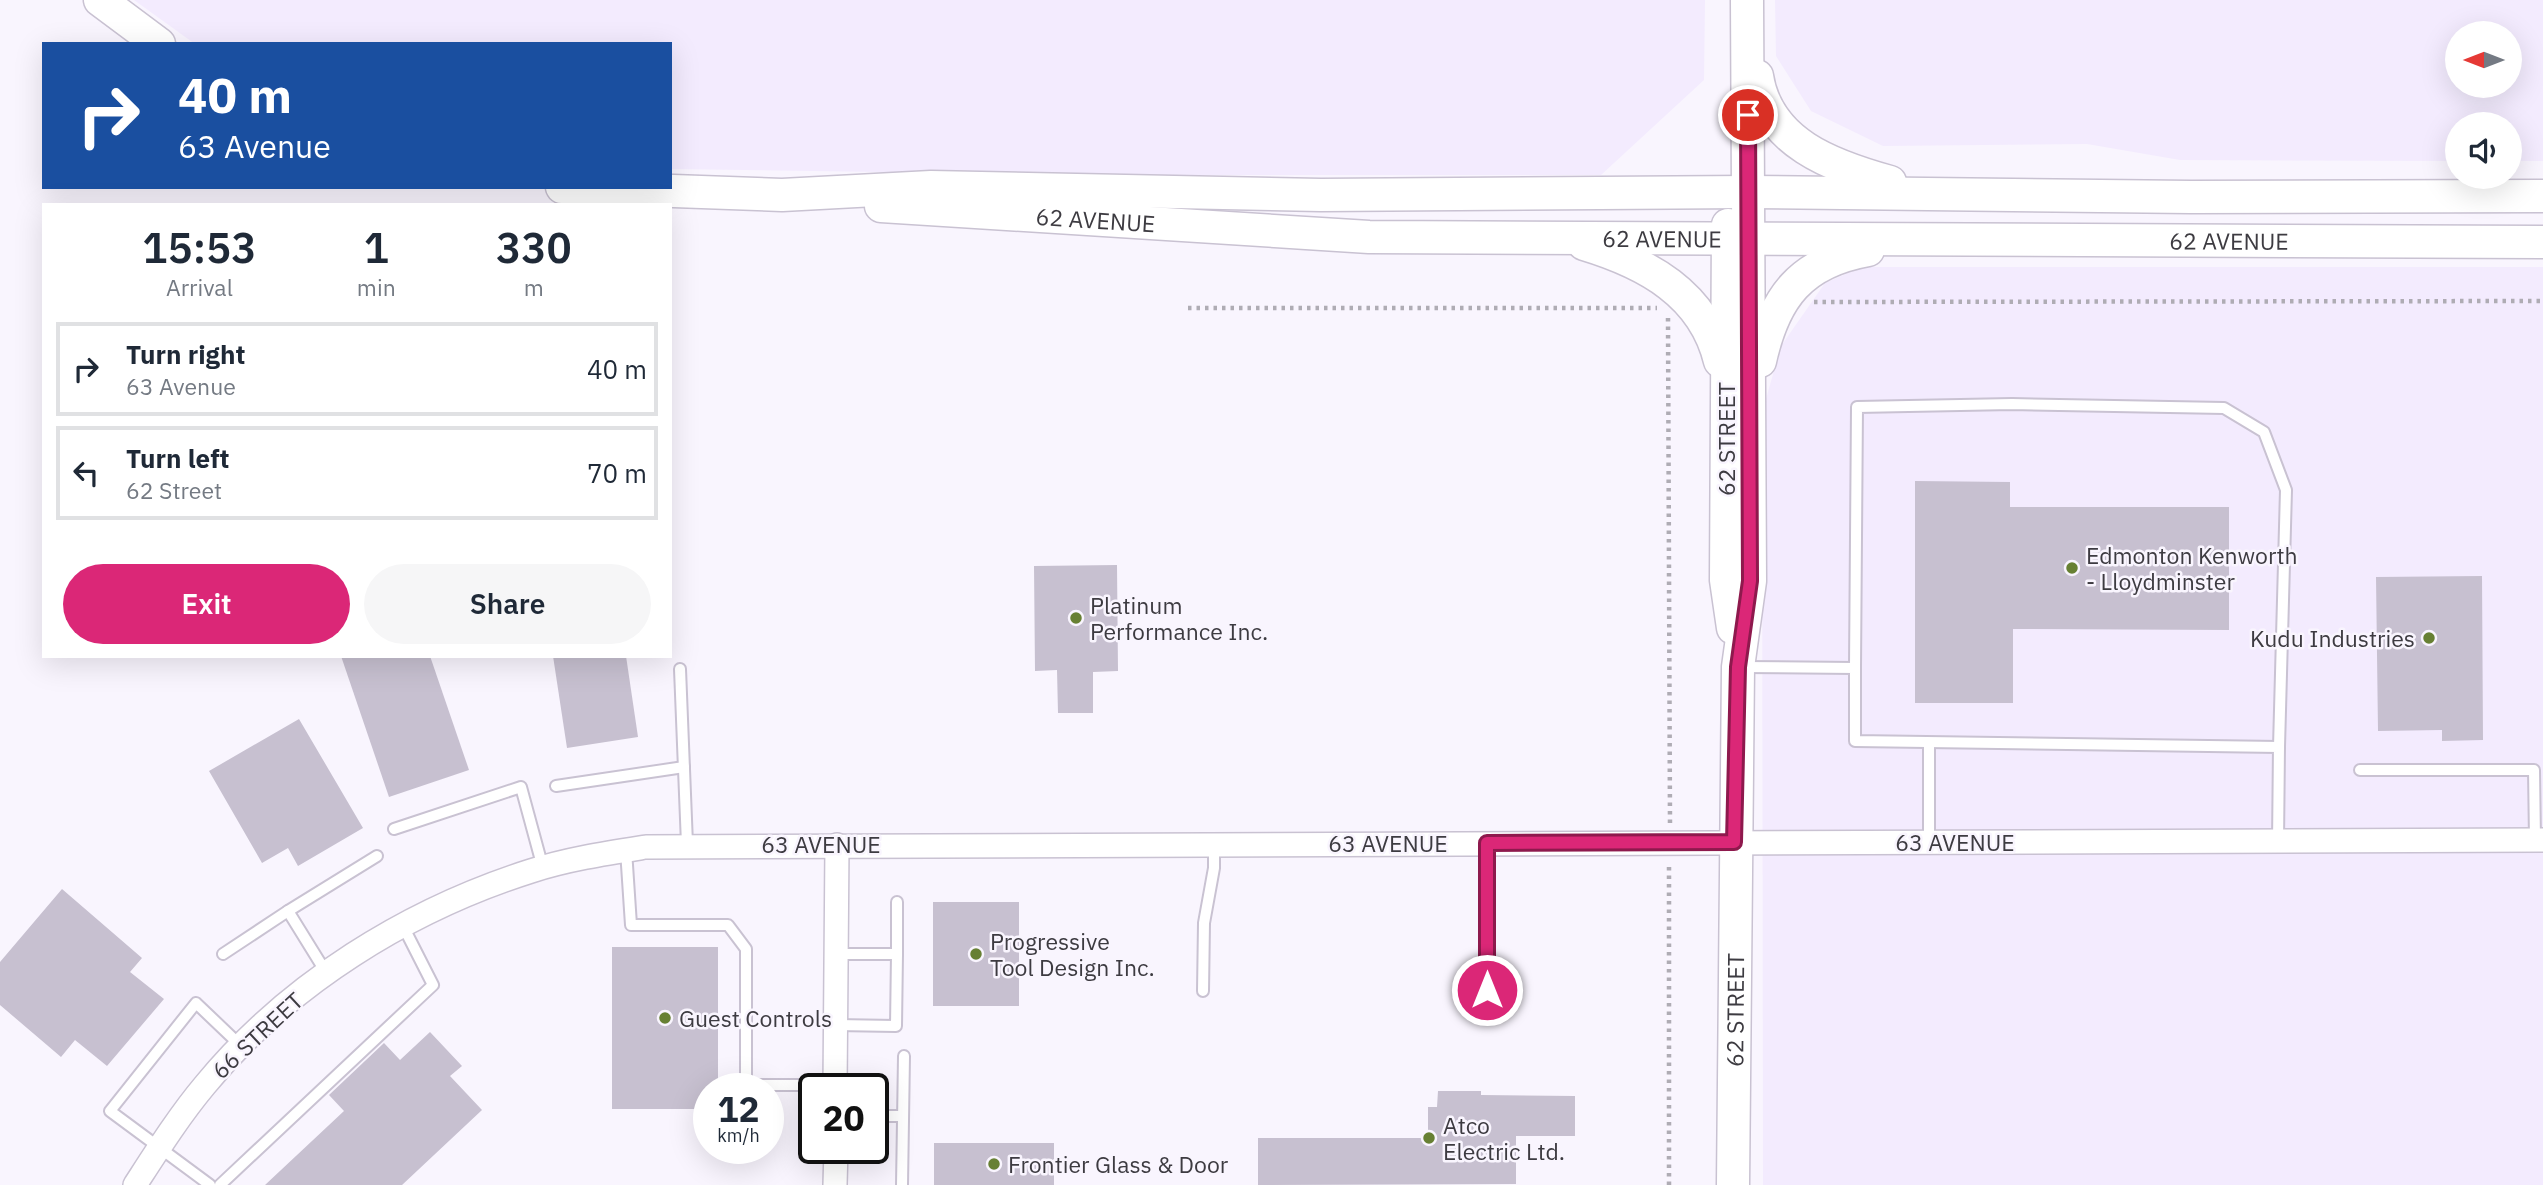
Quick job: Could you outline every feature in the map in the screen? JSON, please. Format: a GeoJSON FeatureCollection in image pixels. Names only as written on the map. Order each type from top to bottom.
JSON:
{"type":"FeatureCollection","features":[{"type":"Feature","properties":{"kind":"main road"},"geometry":{"type":"LineString","coordinates":[[100,0],[156,42]]}},
{"type":"Feature","properties":{"kind":"main road"},"geometry":{"type":"LineString","coordinates":[[1741,4],[1759,92],[1772,118],[1803,148],[1835,166],[1924,192]]}},
{"type":"Feature","properties":{"kind":"main road","name":"62 STREET"},"geometry":{"type":"LineString","coordinates":[[1733,1185],[1734,842],[1738,667],[1750,581],[1750,416],[1738,192],[1741,4]]}},
{"type":"Feature","properties":{"kind":"main road","name":"62 AVENUE"},"geometry":{"type":"LineString","coordinates":[[782,195],[931,187],[1321,195],[1924,192],[2191,197],[2543,196]]}},
{"type":"Feature","properties":{"kind":"main road","name":"62 AVENUE"},"geometry":{"type":"LineString","coordinates":[[617,189],[782,195],[932,211],[1073,216],[1322,235],[2543,242]]}},
{"type":"Feature","properties":{"kind":"main road"},"geometry":{"type":"LineString","coordinates":[[1556,235],[1625,259],[1678,291],[1708,324],[1726,388]]}},
{"type":"Feature","properties":{"kind":"main road","name":"62 STREET"},"geometry":{"type":"LineString","coordinates":[[1738,667],[1726,580],[1726,388],[1739,238]]}},
{"type":"Feature","properties":{"kind":"main road"},"geometry":{"type":"LineString","coordinates":[[1750,416],[1766,334],[1790,289],[1817,266],[1837,255],[1917,240]]}},
{"type":"Feature","properties":{"kind":"street","name":"63 AVENUE"},"geometry":{"type":"LineString","coordinates":[[409,923],[471,892],[542,868],[626,850],[687,844],[2278,843],[2539,840]]}},
{"type":"Feature","properties":{"kind":"street"},"geometry":{"type":"LineString","coordinates":[[835,1073],[836,845]]}},
{"type":"Feature","properties":{"kind":"street","name":"66 STREET"},"geometry":{"type":"LineString","coordinates":[[135,1185],[205,1085],[241,1046],[294,997],[409,923]]}},
{"type":"Feature","properties":{"kind":"street"},"geometry":{"type":"LineString","coordinates":[[835,1185],[836,1164]]}},
{"type":"Feature","properties":{"kind":"lane"},"geometry":{"type":"LineString","coordinates":[[2278,843],[2286,490],[2264,432],[2224,408],[2012,404],[1857,407],[1855,741],[2279,747]]}},
{"type":"Feature","properties":{"kind":"lane"},"geometry":{"type":"LineString","coordinates":[[1738,667],[1855,668]]}},
{"type":"Feature","properties":{"kind":"lane"},"geometry":{"type":"LineString","coordinates":[[680,669],[687,844]]}},
{"type":"Feature","properties":{"kind":"lane"},"geometry":{"type":"LineString","coordinates":[[1929,743],[1929,842]]}},
{"type":"Feature","properties":{"kind":"lane"},"geometry":{"type":"LineString","coordinates":[[556,786],[684,767]]}},
{"type":"Feature","properties":{"kind":"lane"},"geometry":{"type":"LineString","coordinates":[[2360,770],[2534,770],[2539,840]]}},
{"type":"Feature","properties":{"kind":"lane"},"geometry":{"type":"LineString","coordinates":[[394,829],[521,787],[542,868]]}},
{"type":"Feature","properties":{"kind":"lane"},"geometry":{"type":"LineString","coordinates":[[1203,992],[1204,923],[1214,868],[1214,843]]}},
{"type":"Feature","properties":{"kind":"lane"},"geometry":{"type":"LineString","coordinates":[[1487,843],[1487,990]]}},
{"type":"Feature","properties":{"kind":"lane"},"geometry":{"type":"LineString","coordinates":[[626,850],[631,925],[728,925],[746,949],[746,1086],[798,1087]]}},
{"type":"Feature","properties":{"kind":"lane"},"geometry":{"type":"LineString","coordinates":[[223,954],[377,856]]}},
{"type":"Feature","properties":{"kind":"lane"},"geometry":{"type":"LineString","coordinates":[[836,1025],[897,1026],[897,902]]}},
{"type":"Feature","properties":{"kind":"lane"},"geometry":{"type":"LineString","coordinates":[[288,911],[327,974]]}},
{"type":"Feature","properties":{"kind":"lane"},"geometry":{"type":"LineString","coordinates":[[220,1185],[433,985],[409,923]]}},
{"type":"Feature","properties":{"kind":"lane"},"geometry":{"type":"LineString","coordinates":[[836,954],[897,954]]}},
{"type":"Feature","properties":{"kind":"lane"},"geometry":{"type":"LineString","coordinates":[[211,1185],[110,1111],[197,1003],[241,1046]]}},
{"type":"Feature","properties":{"kind":"lane"},"geometry":{"type":"LineString","coordinates":[[902,1185],[904,1056]]}},
{"type":"Feature","properties":{"kind":"lane"},"geometry":{"type":"LineString","coordinates":[[889,1116],[903,1116]]}},
{"type":"Feature","properties":{"kind":"path"},"geometry":{"type":"LineString","coordinates":[[1807,301],[2543,302]]}},
{"type":"Feature","properties":{"kind":"path"},"geometry":{"type":"LineString","coordinates":[[1188,308],[1657,308],[1663,311],[1669,319],[1670,816]]}},
{"type":"Feature","properties":{"kind":"path"},"geometry":{"type":"LineString","coordinates":[[1669,1185],[1670,870]]}},
{"type":"Feature","properties":{"kind":"shaded area"},"geometry":{"type":"Polygon","coordinates":[[[134,0],[1705,0],[1704,80],[1601,175],[1095,175],[672,169],[672,42],[192,42],[134,0]]]}},
{"type":"Feature","properties":{"kind":"shaded area"},"geometry":{"type":"Polygon","coordinates":[[[1775,0],[2543,0],[2543,161],[2522,161],[2522,112],[2445,112],[2445,161],[2180,160],[2087,144],[1883,146],[1811,111],[1776,56],[1775,0]]]}},
{"type":"Feature","properties":{"kind":"shaded area"},"geometry":{"type":"Polygon","coordinates":[[[1862,267],[2543,267],[2543,1185],[1763,1185],[1762,413],[1781,346],[1825,283],[1862,267]]]}},
{"type":"Feature","properties":{"kind":"building","name":"Edmonton Kenworth - Lloydminster"},"geometry":{"type":"Polygon","coordinates":[[[1915,481],[2010,482],[2010,507],[2229,507],[2229,630],[2013,629],[2013,703],[1915,703],[1915,481]]]}},
{"type":"Feature","properties":{"kind":"building","name":"Platinum Performance Inc."},"geometry":{"type":"Polygon","coordinates":[[[1117,565],[1118,671],[1093,672],[1093,713],[1058,713],[1057,670],[1035,671],[1034,566],[1117,565]]]}},
{"type":"Feature","properties":{"kind":"building","name":"Kudu Industries"},"geometry":{"type":"Polygon","coordinates":[[[2482,576],[2483,740],[2442,741],[2442,730],[2378,731],[2376,577],[2482,576]]]}},
{"type":"Feature","properties":{"kind":"building"},"geometry":{"type":"Polygon","coordinates":[[[342,658],[431,658],[469,770],[389,797],[342,658]]]}},
{"type":"Feature","properties":{"kind":"building"},"geometry":{"type":"Polygon","coordinates":[[[553,658],[626,658],[638,737],[567,748],[553,658]]]}},
{"type":"Feature","properties":{"kind":"building"},"geometry":{"type":"Polygon","coordinates":[[[299,719],[363,828],[298,866],[288,848],[262,863],[209,771],[299,719]]]}},
{"type":"Feature","properties":{"kind":"building"},"geometry":{"type":"Polygon","coordinates":[[[62,889],[142,958],[130,972],[164,999],[107,1066],[75,1040],[61,1057],[0,1005],[0,962],[62,889]]]}},
{"type":"Feature","properties":{"kind":"building","name":"Progressive Tool Design Inc."},"geometry":{"type":"Polygon","coordinates":[[[933,902],[1019,902],[1019,1006],[933,1006],[933,902]]]}},
{"type":"Feature","properties":{"kind":"building","name":"Guest Controls"},"geometry":{"type":"Polygon","coordinates":[[[612,947],[718,947],[718,1073],[693,1073],[693,1109],[612,1109],[612,947]]]}},
{"type":"Feature","properties":{"kind":"building"},"geometry":{"type":"Polygon","coordinates":[[[430,1032],[462,1066],[450,1076],[482,1110],[402,1185],[265,1185],[344,1111],[329,1095],[384,1043],[400,1060],[430,1032]]]}},
{"type":"Feature","properties":{"kind":"building","name":"Atco Electric Ltd."},"geometry":{"type":"Polygon","coordinates":[[[1438,1091],[1481,1091],[1481,1095],[1575,1096],[1575,1136],[1516,1136],[1516,1184],[1258,1185],[1258,1138],[1428,1138],[1428,1107],[1437,1107],[1438,1091]]]}},
{"type":"Feature","properties":{"kind":"building","name":"Frontier Glass & Door"},"geometry":{"type":"Polygon","coordinates":[[[934,1143],[1054,1143],[1054,1185],[934,1185],[934,1143]]]}},
{"type":"Feature","properties":{"kind":"place","name":"Edmonton Kenworth - Lloydminster"},"geometry":{"type":"Point","coordinates":[2072,568]}},
{"type":"Feature","properties":{"kind":"place","name":"Platinum Performance Inc."},"geometry":{"type":"Point","coordinates":[1076,618]}},
{"type":"Feature","properties":{"kind":"place","name":"Kudu Industries"},"geometry":{"type":"Point","coordinates":[2429,638]}},
{"type":"Feature","properties":{"kind":"place","name":"Progressive Tool Design Inc."},"geometry":{"type":"Point","coordinates":[976,954]}},
{"type":"Feature","properties":{"kind":"place","name":"Guest Controls"},"geometry":{"type":"Point","coordinates":[665,1018]}},
{"type":"Feature","properties":{"kind":"place","name":"Atco Electric Ltd."},"geometry":{"type":"Point","coordinates":[1429,1138]}},
{"type":"Feature","properties":{"kind":"place","name":"Frontier Glass & Door"},"geometry":{"type":"Point","coordinates":[994,1164]}},
{"type":"Feature","properties":{"kind":"route"},"geometry":{"type":"LineString","coordinates":[[1487,990],[1487,843],[1734,842],[1738,667],[1750,581],[1748,115]]}}]}
